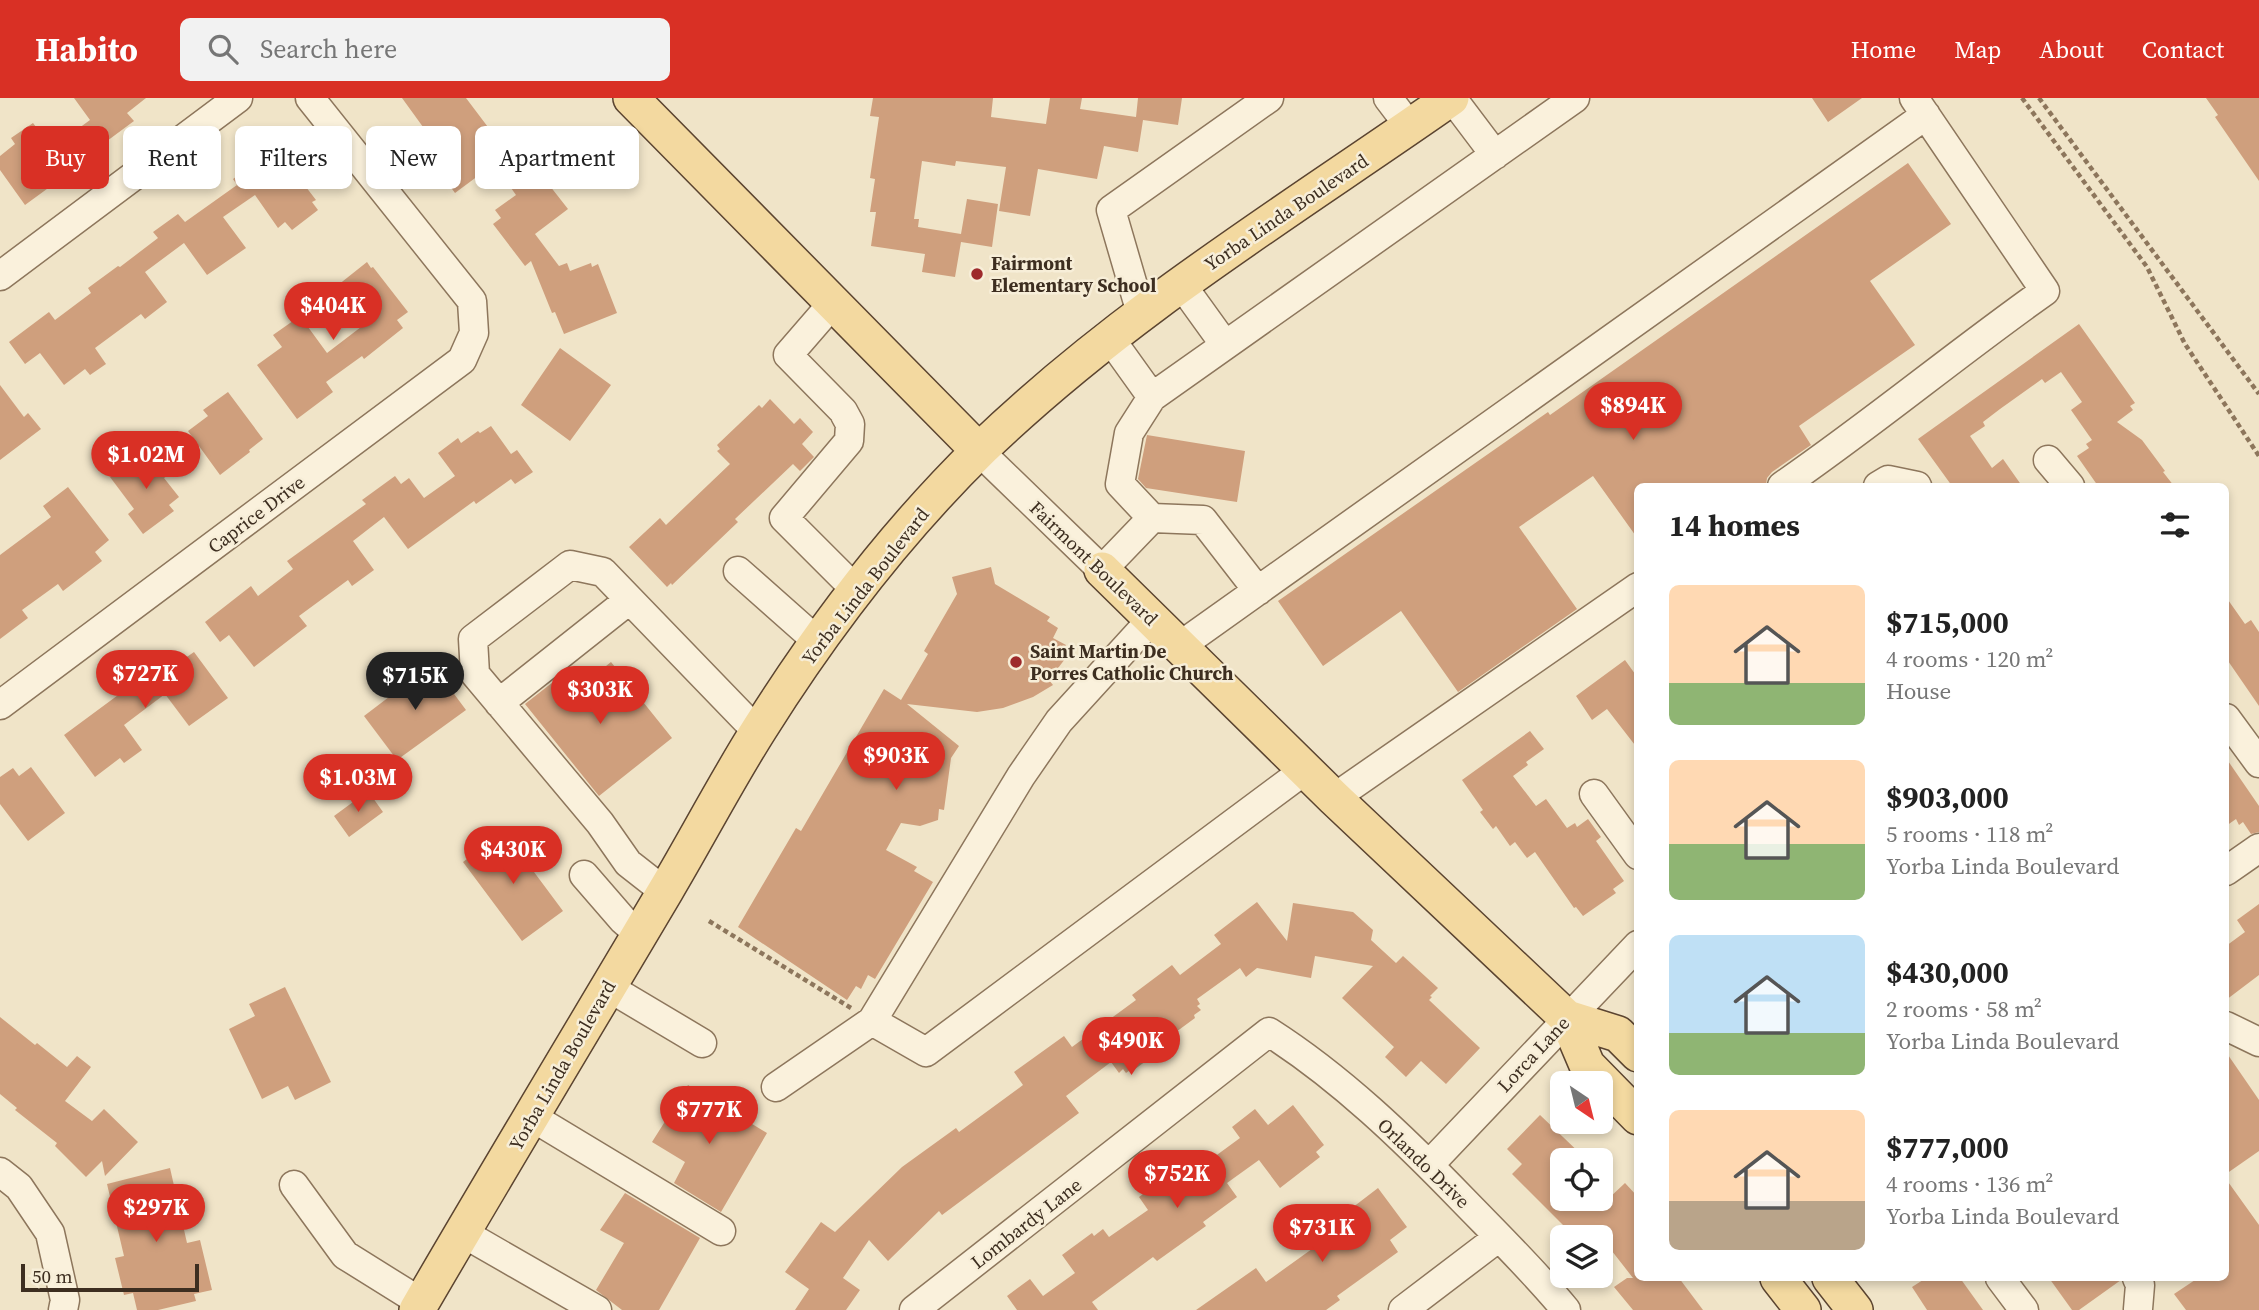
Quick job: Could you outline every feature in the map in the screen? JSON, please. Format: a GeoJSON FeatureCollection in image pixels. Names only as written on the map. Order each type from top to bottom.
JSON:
{"type":"FeatureCollection","features":[{"type":"Feature","properties":{"kind":"main road","name":"Fairmont Boulevard"},"geometry":{"type":"LineString","coordinates":[[631,98],[979,451]]}},
{"type":"Feature","properties":{"kind":"main road","name":"Yorba Linda Boulevard"},"geometry":{"type":"LineString","coordinates":[[419,1307],[758,730],[817,641],[900,536],[979,451],[1108,337],[1452,98]]}},
{"type":"Feature","properties":{"kind":"main road","name":"Fairmont Boulevard"},"geometry":{"type":"LineString","coordinates":[[1102,570],[1334,798],[1567,1018],[1587,1065],[1634,1113]]}},
{"type":"Feature","properties":{"kind":"main road","name":"Fairmont Boulevard"},"geometry":{"type":"LineString","coordinates":[[1567,1018],[1618,1034],[1634,1050]]}},
{"type":"Feature","properties":{"kind":"main road"},"geometry":{"type":"LineString","coordinates":[[1780,1281],[1803,1310]]}},
{"type":"Feature","properties":{"kind":"main road"},"geometry":{"type":"LineString","coordinates":[[1831,1281],[1854,1310]]}},
{"type":"Feature","properties":{"kind":"street"},"geometry":{"type":"LineString","coordinates":[[0,276],[238,98]]}},
{"type":"Feature","properties":{"kind":"street","name":"Caprice Drive"},"geometry":{"type":"LineString","coordinates":[[0,705],[462,360],[474,333],[472,301],[310,98]]}},
{"type":"Feature","properties":{"kind":"street"},"geometry":{"type":"LineString","coordinates":[[1141,313],[1111,210],[1269,98]]}},
{"type":"Feature","properties":{"kind":"street"},"geometry":{"type":"LineString","coordinates":[[1388,98],[1410,127]]}},
{"type":"Feature","properties":{"kind":"street"},"geometry":{"type":"LineString","coordinates":[[1452,98],[1495,155]]}},
{"type":"Feature","properties":{"kind":"street"},"geometry":{"type":"LineString","coordinates":[[1258,590],[1203,520],[1152,518],[1120,484],[1129,433],[1153,397],[1575,98]]}},
{"type":"Feature","properties":{"kind":"street"},"geometry":{"type":"LineString","coordinates":[[1180,646],[1920,107],[2045,290],[1973,342],[1842,445],[1786,483]]}},
{"type":"Feature","properties":{"kind":"street"},"geometry":{"type":"LineString","coordinates":[[1181,284],[1225,345]]}},
{"type":"Feature","properties":{"kind":"street"},"geometry":{"type":"LineString","coordinates":[[833,303],[788,355],[843,411],[850,424],[849,441],[784,518],[857,591]]}},
{"type":"Feature","properties":{"kind":"street"},"geometry":{"type":"LineString","coordinates":[[1108,337],[1153,397]]}},
{"type":"Feature","properties":{"kind":"street","name":"Fairmont Boulevard"},"geometry":{"type":"LineString","coordinates":[[979,451],[1102,570]]}},
{"type":"Feature","properties":{"kind":"street"},"geometry":{"type":"LineString","coordinates":[[2048,460],[2067,483]]}},
{"type":"Feature","properties":{"kind":"street"},"geometry":{"type":"LineString","coordinates":[[1102,570],[1152,518]]}},
{"type":"Feature","properties":{"kind":"street"},"geometry":{"type":"LineString","coordinates":[[665,892],[628,863],[600,823],[475,674],[473,639],[570,565],[603,572],[758,730]]}},
{"type":"Feature","properties":{"kind":"street"},"geometry":{"type":"LineString","coordinates":[[738,571],[817,641]]}},
{"type":"Feature","properties":{"kind":"street"},"geometry":{"type":"LineString","coordinates":[[1334,798],[1634,590]]}},
{"type":"Feature","properties":{"kind":"street"},"geometry":{"type":"LineString","coordinates":[[499,703],[629,600]]}},
{"type":"Feature","properties":{"kind":"street"},"geometry":{"type":"LineString","coordinates":[[776,1087],[873,1021],[1021,776],[1059,720],[1152,619]]}},
{"type":"Feature","properties":{"kind":"street"},"geometry":{"type":"LineString","coordinates":[[2229,722],[2259,763]]}},
{"type":"Feature","properties":{"kind":"street"},"geometry":{"type":"LineString","coordinates":[[873,1021],[926,1052],[1305,770]]}},
{"type":"Feature","properties":{"kind":"street"},"geometry":{"type":"LineString","coordinates":[[1594,793],[1634,849]]}},
{"type":"Feature","properties":{"kind":"street"},"geometry":{"type":"LineString","coordinates":[[2229,869],[2259,848]]}},
{"type":"Feature","properties":{"kind":"street"},"geometry":{"type":"LineString","coordinates":[[584,874],[623,920],[639,934]]}},
{"type":"Feature","properties":{"kind":"street","name":"Lorca Lane"},"geometry":{"type":"LineString","coordinates":[[1429,1165],[1634,949]]}},
{"type":"Feature","properties":{"kind":"street"},"geometry":{"type":"LineString","coordinates":[[608,986],[702,1043]]}},
{"type":"Feature","properties":{"kind":"street"},"geometry":{"type":"LineString","coordinates":[[2229,1027],[2259,1042]]}},
{"type":"Feature","properties":{"kind":"street","name":"Orlando Drive"},"geometry":{"type":"LineString","coordinates":[[1269,1032],[1313,1062],[1429,1165],[1566,1310]]}},
{"type":"Feature","properties":{"kind":"street","name":"Lombardy Lane"},"geometry":{"type":"LineString","coordinates":[[914,1310],[1269,1032]]}},
{"type":"Feature","properties":{"kind":"street"},"geometry":{"type":"LineString","coordinates":[[532,1117],[721,1231]]}},
{"type":"Feature","properties":{"kind":"street"},"geometry":{"type":"LineString","coordinates":[[0,1172],[19,1187],[50,1233],[65,1300],[63,1310]]}},
{"type":"Feature","properties":{"kind":"street"},"geometry":{"type":"LineString","coordinates":[[294,1185],[345,1255],[419,1307]]}},
{"type":"Feature","properties":{"kind":"street"},"geometry":{"type":"LineString","coordinates":[[463,1233],[597,1310]]}},
{"type":"Feature","properties":{"kind":"street"},"geometry":{"type":"LineString","coordinates":[[1403,1310],[1499,1237]]}},
{"type":"Feature","properties":{"kind":"street"},"geometry":{"type":"LineString","coordinates":[[2002,1281],[2024,1310]]}},
{"type":"Feature","properties":{"kind":"street"},"geometry":{"type":"LineString","coordinates":[[2126,1310],[2139,1310],[2138,1281]]}},
{"type":"Feature","properties":{"kind":"path"},"geometry":{"type":"LineString","coordinates":[[2022,98],[2147,267],[2185,344],[2259,456]]}},
{"type":"Feature","properties":{"kind":"path"},"geometry":{"type":"LineString","coordinates":[[2039,98],[2259,394]]}},
{"type":"Feature","properties":{"kind":"path"},"geometry":{"type":"LineString","coordinates":[[709,921],[873,1021]]}},
{"type":"Feature","properties":{"kind":"building"},"geometry":{"type":"Polygon","coordinates":[[[74,98],[146,98],[127,113],[134,121],[123,126],[123,129],[109,140],[109,126],[82,126],[90,120],[74,98]]]}},
{"type":"Feature","properties":{"kind":"building"},"geometry":{"type":"Polygon","coordinates":[[[402,98],[466,98],[487,126],[475,126],[475,178],[461,189],[461,126],[422,126],[402,98]]]}},
{"type":"Feature","properties":{"kind":"building"},"geometry":{"type":"Polygon","coordinates":[[[873,98],[993,98],[991,117],[1046,124],[1050,98],[1082,98],[1080,109],[1136,117],[1138,98],[1182,98],[1178,125],[1143,120],[1138,152],[1104,146],[1097,179],[1038,169],[1030,216],[999,211],[1006,167],[956,161],[955,166],[922,161],[914,219],[919,219],[918,227],[961,234],[967,199],[998,204],[992,247],[961,242],[955,277],[922,272],[925,254],[871,246],[876,212],[870,212],[875,179],[870,178],[879,117],[870,116],[873,98]]]}},
{"type":"Feature","properties":{"kind":"building"},"geometry":{"type":"Polygon","coordinates":[[[1812,98],[1862,98],[1828,122],[1812,98]]]}},
{"type":"Feature","properties":{"kind":"building"},"geometry":{"type":"Polygon","coordinates":[[[2206,98],[2259,98],[2259,181],[2215,117],[2218,115],[2206,98]]]}},
{"type":"Feature","properties":{"kind":"building"},"geometry":{"type":"Polygon","coordinates":[[[21,131],[21,189],[47,189],[25,205],[0,170],[0,156],[15,144],[11,138],[21,131]]]}},
{"type":"Feature","properties":{"kind":"building"},"geometry":{"type":"Polygon","coordinates":[[[1908,163],[1951,224],[1870,281],[1915,345],[1799,426],[1811,445],[1772,472],[1766,483],[1634,483],[1634,533],[1593,476],[1519,527],[1577,609],[1458,692],[1401,611],[1323,666],[1278,601],[1548,412],[1550,415],[1908,163]]]}},
{"type":"Feature","properties":{"kind":"building"},"geometry":{"type":"Polygon","coordinates":[[[235,186],[235,189],[308,189],[316,200],[312,202],[318,210],[292,230],[285,222],[278,228],[255,195],[223,217],[246,248],[207,275],[184,243],[145,272],[167,302],[145,319],[141,314],[95,348],[106,364],[90,375],[85,369],[64,385],[40,353],[25,364],[9,342],[49,312],[55,320],[91,293],[88,288],[158,238],[153,232],[178,214],[185,222],[235,186]]]}},
{"type":"Feature","properties":{"kind":"building"},"geometry":{"type":"Polygon","coordinates":[[[512,189],[552,189],[568,209],[535,234],[559,266],[567,263],[570,271],[591,263],[592,267],[598,264],[617,313],[564,334],[555,312],[552,313],[531,261],[525,266],[493,224],[501,218],[495,210],[516,195],[512,189]]]}},
{"type":"Feature","properties":{"kind":"building"},"geometry":{"type":"Polygon","coordinates":[[[367,262],[408,312],[397,320],[403,328],[364,359],[362,356],[326,382],[333,392],[297,419],[257,365],[282,347],[273,335],[300,316],[327,353],[361,327],[333,289],[367,262]]]}},
{"type":"Feature","properties":{"kind":"building"},"geometry":{"type":"Polygon","coordinates":[[[2079,324],[2135,403],[2130,406],[2133,410],[2117,422],[2142,440],[2172,483],[2096,483],[2077,456],[2089,448],[2086,444],[2092,440],[2071,410],[2082,402],[2061,372],[2045,383],[2042,379],[1983,422],[1985,426],[1970,436],[1992,468],[2003,459],[2020,483],[1950,483],[1918,439],[2079,324]]]}},
{"type":"Feature","properties":{"kind":"building"},"geometry":{"type":"Polygon","coordinates":[[[560,348],[611,385],[570,441],[521,405],[560,348]]]}},
{"type":"Feature","properties":{"kind":"building"},"geometry":{"type":"Polygon","coordinates":[[[0,385],[24,417],[28,413],[41,429],[0,460],[0,385]]]}},
{"type":"Feature","properties":{"kind":"building"},"geometry":{"type":"Polygon","coordinates":[[[228,392],[263,439],[220,475],[188,431],[208,416],[203,410],[228,392]]]}},
{"type":"Feature","properties":{"kind":"building"},"geometry":{"type":"Polygon","coordinates":[[[770,399],[794,424],[800,418],[813,432],[802,444],[814,457],[800,471],[793,464],[735,519],[738,522],[667,587],[629,547],[660,518],[666,525],[730,464],[717,451],[720,449],[717,445],[759,405],[762,408],[770,399]]]}},
{"type":"Feature","properties":{"kind":"building"},"geometry":{"type":"Polygon","coordinates":[[[491,426],[511,454],[517,450],[533,472],[515,484],[511,479],[476,504],[474,501],[408,549],[384,517],[353,541],[374,570],[352,586],[348,580],[299,616],[307,626],[254,667],[229,635],[220,642],[205,622],[251,586],[258,596],[293,569],[287,561],[366,504],[362,500],[395,476],[401,484],[409,478],[424,498],[455,476],[438,453],[458,438],[461,443],[491,426]]]}},
{"type":"Feature","properties":{"kind":"building"},"geometry":{"type":"Polygon","coordinates":[[[1147,435],[1245,451],[1237,502],[1146,488],[1138,479],[1147,435]]]}},
{"type":"Feature","properties":{"kind":"building"},"geometry":{"type":"Polygon","coordinates":[[[147,450],[179,497],[169,505],[174,511],[143,534],[128,514],[134,509],[110,477],[147,450]]]}},
{"type":"Feature","properties":{"kind":"building"},"geometry":{"type":"Polygon","coordinates":[[[68,487],[109,540],[95,552],[102,561],[63,591],[58,584],[22,610],[28,618],[0,639],[0,555],[51,517],[43,506],[68,487]]]}},
{"type":"Feature","properties":{"kind":"building"},"geometry":{"type":"Polygon","coordinates":[[[991,567],[995,584],[1050,617],[1047,621],[1058,628],[1053,638],[1066,645],[1062,651],[1068,655],[1049,680],[1053,685],[1033,697],[1003,708],[977,712],[907,704],[959,746],[951,758],[944,810],[939,809],[938,820],[920,826],[901,823],[886,850],[917,867],[914,871],[933,882],[875,979],[868,975],[861,989],[856,986],[847,1000],[738,927],[796,828],[801,831],[884,689],[901,700],[928,654],[924,651],[957,594],[952,577],[991,567]]]}},
{"type":"Feature","properties":{"kind":"building"},"geometry":{"type":"Polygon","coordinates":[[[2229,601],[2245,624],[2251,620],[2259,632],[2259,706],[2229,662],[2229,601]]]}},
{"type":"Feature","properties":{"kind":"building"},"geometry":{"type":"Polygon","coordinates":[[[194,652],[228,698],[189,726],[165,694],[124,725],[142,750],[124,763],[120,758],[95,777],[64,735],[175,653],[181,661],[194,652]]]}},
{"type":"Feature","properties":{"kind":"building"},"geometry":{"type":"Polygon","coordinates":[[[1625,660],[1634,672],[1634,744],[1607,709],[1592,720],[1576,696],[1625,660]]]}},
{"type":"Feature","properties":{"kind":"building"},"geometry":{"type":"Polygon","coordinates":[[[611,662],[672,738],[599,796],[525,704],[562,675],[575,691],[611,662]]]}},
{"type":"Feature","properties":{"kind":"building"},"geometry":{"type":"Polygon","coordinates":[[[431,663],[466,710],[397,760],[364,716],[431,663]]]}},
{"type":"Feature","properties":{"kind":"building"},"geometry":{"type":"Polygon","coordinates":[[[1530,731],[1544,749],[1513,776],[1536,806],[1546,799],[1567,828],[1575,823],[1577,827],[1588,819],[1601,837],[1596,841],[1624,881],[1613,889],[1616,893],[1583,916],[1574,908],[1535,852],[1527,858],[1515,842],[1510,846],[1496,826],[1493,829],[1462,780],[1530,731]]]}},
{"type":"Feature","properties":{"kind":"building"},"geometry":{"type":"Polygon","coordinates":[[[2229,762],[2259,806],[2259,832],[2251,834],[2243,822],[2239,825],[2236,819],[2229,824],[2229,762]]]}},
{"type":"Feature","properties":{"kind":"building"},"geometry":{"type":"Polygon","coordinates":[[[31,767],[65,813],[28,841],[0,804],[0,777],[13,768],[19,776],[31,767]]]}},
{"type":"Feature","properties":{"kind":"building"},"geometry":{"type":"Polygon","coordinates":[[[368,791],[383,812],[349,837],[334,816],[368,791]]]}},
{"type":"Feature","properties":{"kind":"building"},"geometry":{"type":"Polygon","coordinates":[[[503,832],[519,853],[522,850],[537,870],[534,872],[563,911],[522,941],[463,862],[503,832]]]}},
{"type":"Feature","properties":{"kind":"building"},"geometry":{"type":"Polygon","coordinates":[[[1257,902],[1287,941],[1293,903],[1353,912],[1373,930],[1371,940],[1396,963],[1403,956],[1438,988],[1429,1000],[1480,1048],[1446,1084],[1421,1061],[1406,1077],[1385,1057],[1394,1047],[1342,998],[1373,966],[1315,956],[1311,978],[1257,968],[1246,977],[1240,968],[1197,999],[1200,1004],[1197,1006],[1201,1010],[1194,1015],[1195,1018],[1161,1043],[1164,1048],[1126,1073],[1123,1069],[1119,1073],[1111,1062],[1066,1096],[1079,1113],[942,1215],[939,1211],[888,1261],[869,1240],[843,1278],[860,1290],[846,1310],[795,1310],[809,1289],[785,1272],[821,1222],[835,1232],[902,1167],[956,1128],[959,1132],[1023,1085],[1014,1072],[1064,1036],[1072,1047],[1136,1000],[1132,995],[1172,965],[1180,975],[1221,944],[1214,935],[1257,902]]]}},
{"type":"Feature","properties":{"kind":"building"},"geometry":{"type":"Polygon","coordinates":[[[2259,904],[2259,975],[2229,998],[2229,944],[2245,932],[2237,920],[2259,904]]]}},
{"type":"Feature","properties":{"kind":"building"},"geometry":{"type":"Polygon","coordinates":[[[285,987],[331,1082],[295,1100],[288,1086],[262,1099],[229,1029],[255,1016],[249,1004],[285,987]]]}},
{"type":"Feature","properties":{"kind":"building"},"geometry":{"type":"Polygon","coordinates":[[[0,1017],[67,1067],[77,1056],[91,1067],[65,1101],[92,1121],[104,1109],[138,1142],[105,1176],[102,1161],[86,1177],[55,1146],[57,1143],[15,1110],[17,1108],[0,1094],[0,1017]]]}},
{"type":"Feature","properties":{"kind":"building"},"geometry":{"type":"Polygon","coordinates":[[[2229,1056],[2259,1100],[2259,1151],[2229,1172],[2229,1056]]]}},
{"type":"Feature","properties":{"kind":"building"},"geometry":{"type":"Polygon","coordinates":[[[688,1085],[767,1133],[721,1212],[674,1183],[685,1162],[652,1142],[688,1085]]]}},
{"type":"Feature","properties":{"kind":"building"},"geometry":{"type":"Polygon","coordinates":[[[1293,1105],[1324,1145],[1316,1152],[1320,1157],[1280,1188],[1259,1160],[1227,1183],[1237,1197],[1203,1222],[1206,1226],[1157,1261],[1153,1257],[1092,1302],[1098,1310],[1017,1310],[1007,1296],[1030,1279],[1043,1296],[1075,1273],[1062,1255],[1092,1233],[1094,1236],[1103,1229],[1109,1237],[1148,1210],[1139,1197],[1203,1151],[1210,1160],[1240,1138],[1232,1127],[1255,1109],[1268,1125],[1293,1105]]]}},
{"type":"Feature","properties":{"kind":"building"},"geometry":{"type":"Polygon","coordinates":[[[1540,1115],[1550,1125],[1550,1134],[1560,1134],[1574,1148],[1550,1148],[1550,1211],[1613,1211],[1613,1194],[1625,1183],[1634,1193],[1634,1281],[1681,1281],[1703,1310],[1633,1310],[1614,1287],[1627,1278],[1633,1278],[1613,1252],[1613,1225],[1563,1225],[1512,1174],[1522,1164],[1507,1149],[1540,1115]]]}},
{"type":"Feature","properties":{"kind":"building"},"geometry":{"type":"Polygon","coordinates":[[[170,1168],[187,1243],[200,1240],[212,1290],[194,1294],[196,1301],[158,1310],[137,1310],[133,1293],[124,1295],[115,1258],[124,1256],[107,1184],[170,1168]]]}},
{"type":"Feature","properties":{"kind":"building"},"geometry":{"type":"Polygon","coordinates":[[[2229,1183],[2259,1225],[2259,1310],[2186,1310],[2174,1294],[2194,1281],[2229,1281],[2229,1183]]]}},
{"type":"Feature","properties":{"kind":"building"},"geometry":{"type":"Polygon","coordinates":[[[1378,1188],[1407,1227],[1390,1240],[1398,1252],[1337,1296],[1340,1300],[1326,1310],[1196,1310],[1256,1268],[1266,1282],[1337,1231],[1331,1224],[1378,1188]]]}},
{"type":"Feature","properties":{"kind":"building"},"geometry":{"type":"Polygon","coordinates":[[[625,1193],[700,1238],[659,1310],[622,1310],[596,1290],[624,1243],[600,1230],[625,1193]]]}},
{"type":"Feature","properties":{"kind":"building"},"geometry":{"type":"Polygon","coordinates":[[[1921,1281],[1962,1281],[1983,1310],[1927,1310],[1912,1287],[1921,1281]]]}},
{"type":"Feature","properties":{"kind":"building"},"geometry":{"type":"Polygon","coordinates":[[[2051,1281],[2120,1281],[2079,1310],[2072,1310],[2051,1281]]]}},
{"type":"Feature","properties":{"kind":"place","name":"Fairmont Elementary School"},"geometry":{"type":"Point","coordinates":[977,274]}},
{"type":"Feature","properties":{"kind":"place","name":"Saint Martin De Porres Catholic Church"},"geometry":{"type":"Point","coordinates":[1016,662]}}]}
